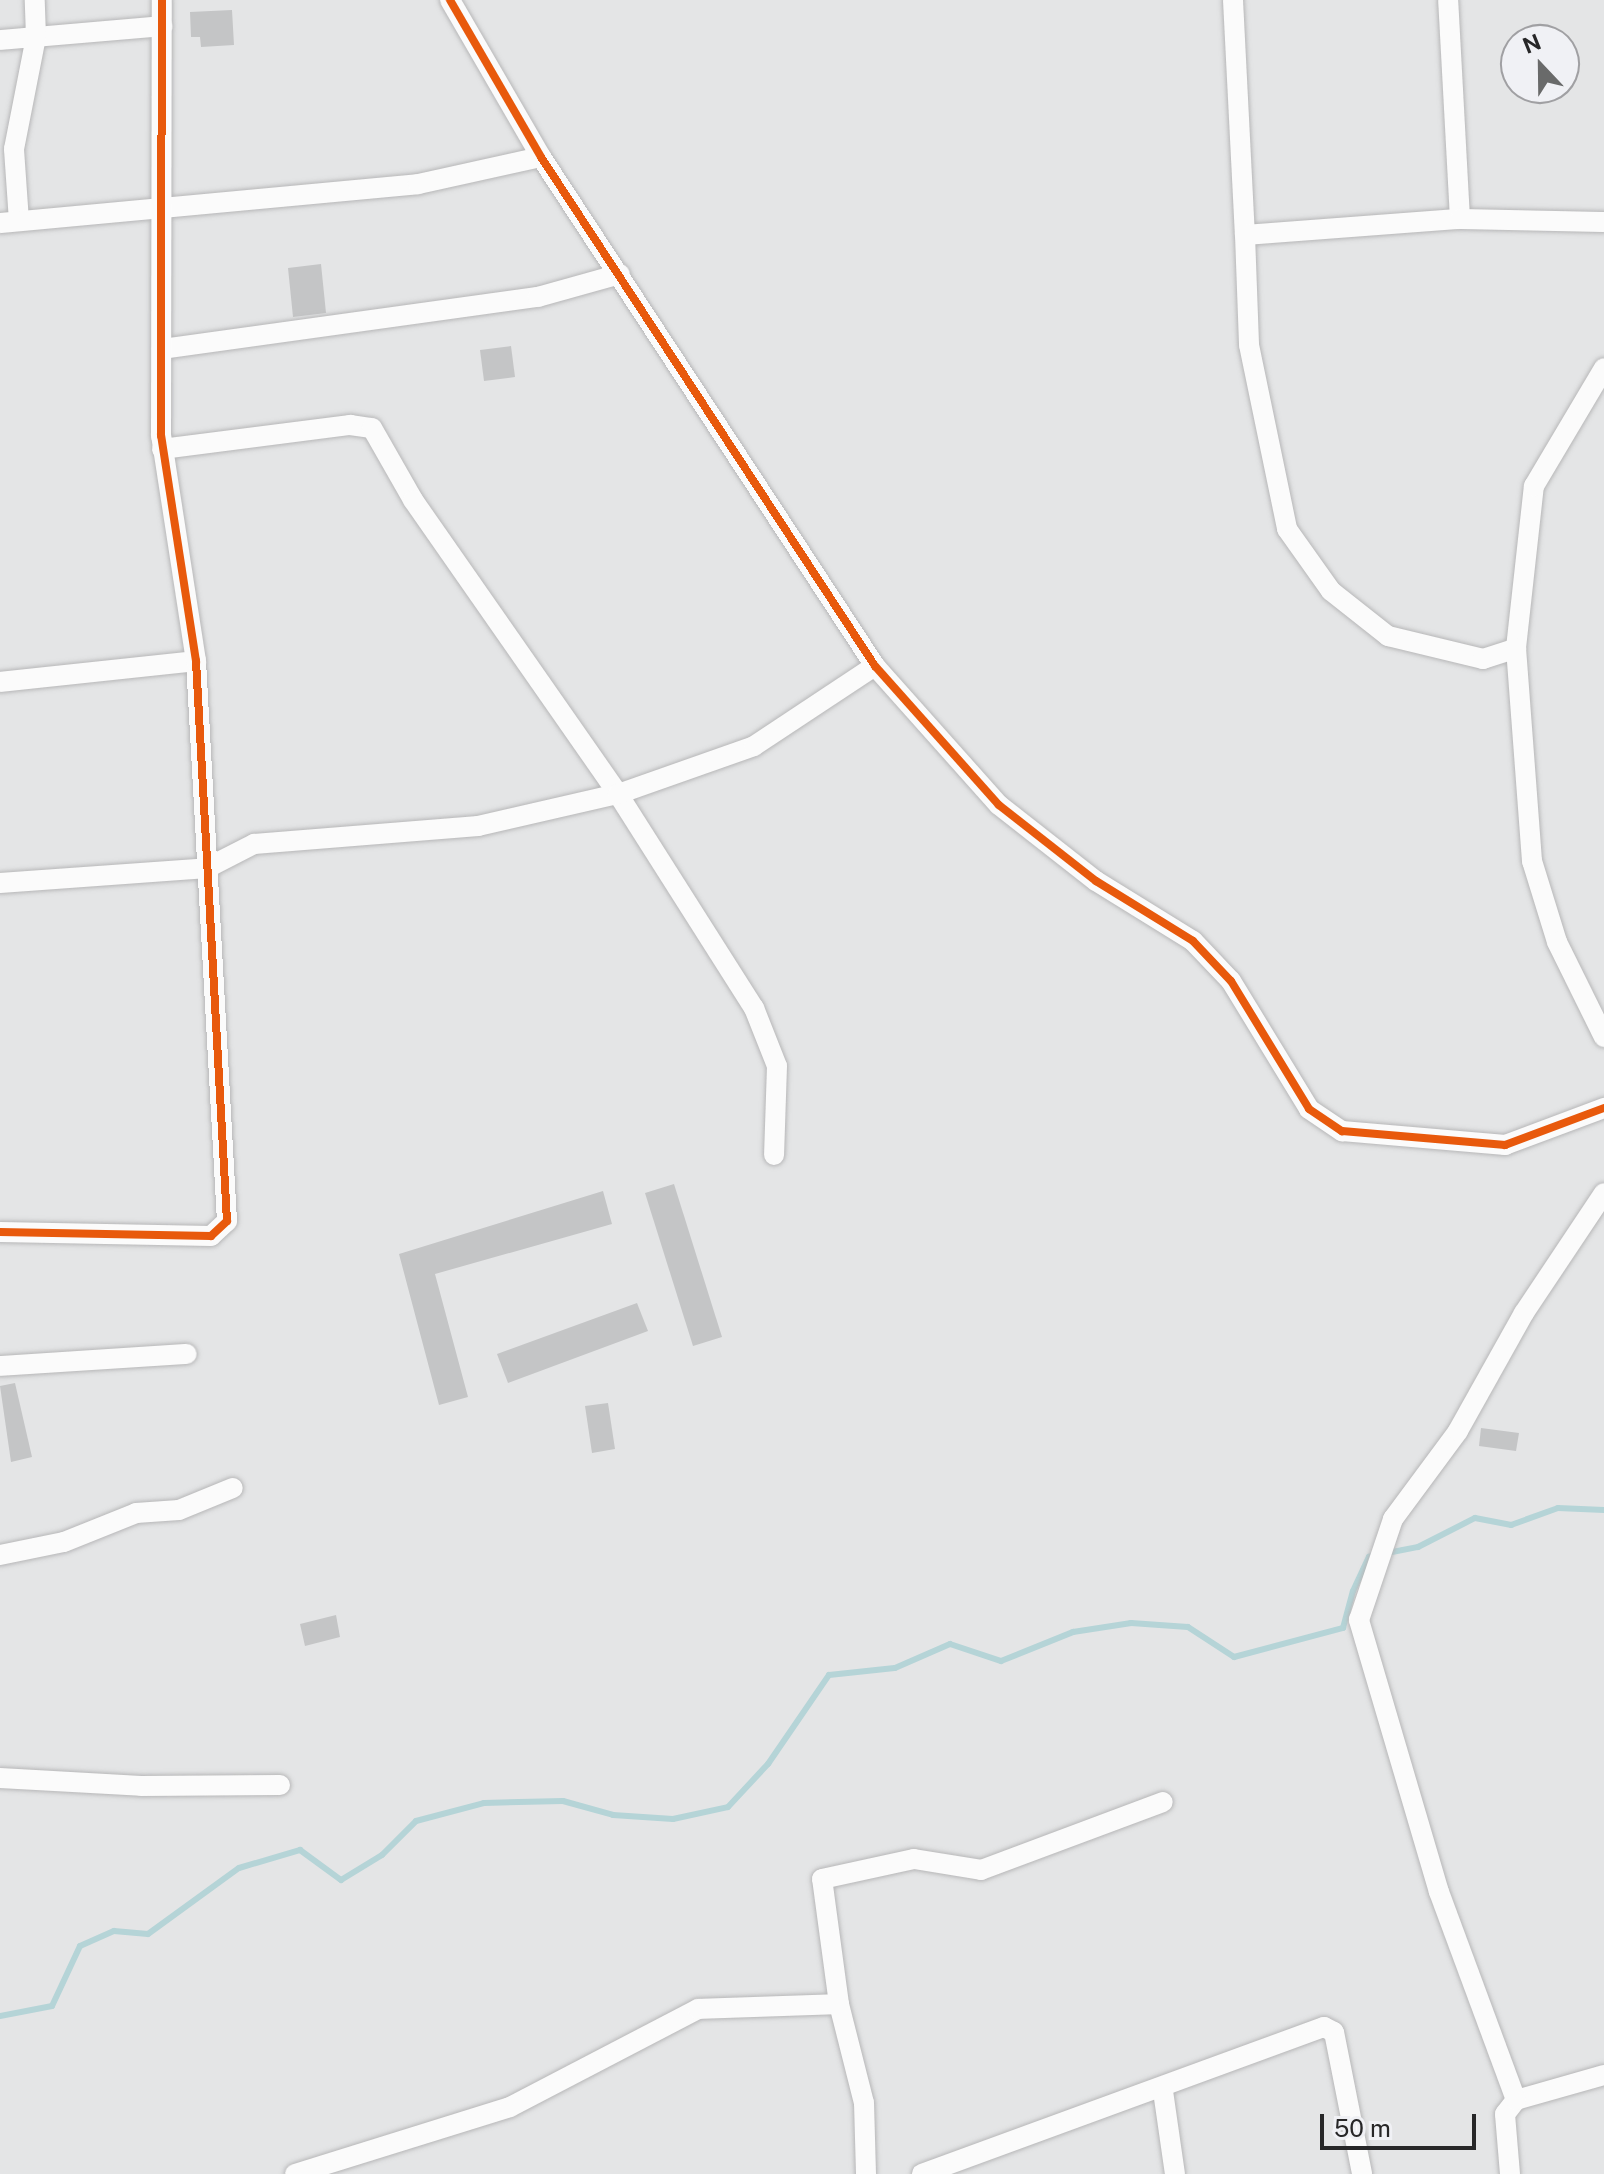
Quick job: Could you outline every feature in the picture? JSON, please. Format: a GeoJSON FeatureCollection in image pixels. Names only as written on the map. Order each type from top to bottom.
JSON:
{"type":"FeatureCollection","features":[{"type":"Feature","properties":{"kind":"street"},"geometry":{"type":"LineString","coordinates":[[35,0],[36,37],[14,149],[9,222],[418,184],[541,157]]}},
{"type":"Feature","properties":{"kind":"street"},"geometry":{"type":"LineString","coordinates":[[0,1232],[211,1236],[224,1229],[196,661],[162,449],[165,209],[162,0]]}},
{"type":"Feature","properties":{"kind":"street"},"geometry":{"type":"LineString","coordinates":[[450,0],[541,157],[875,666],[999,805],[1096,881],[1193,941],[1231,981],[1309,1109],[1325,1123],[1342,1131],[1505,1145],[1604,1108]]}},
{"type":"Feature","properties":{"kind":"street"},"geometry":{"type":"LineString","coordinates":[[1233,0],[1249,345],[1287,529],[1331,591],[1388,636],[1483,659],[1516,648]]}},
{"type":"Feature","properties":{"kind":"street"},"geometry":{"type":"LineString","coordinates":[[1448,0],[1460,219]]}},
{"type":"Feature","properties":{"kind":"street"},"geometry":{"type":"LineString","coordinates":[[0,40],[162,26]]}},
{"type":"Feature","properties":{"kind":"street"},"geometry":{"type":"LineString","coordinates":[[1245,235],[1460,219],[1604,222]]}},
{"type":"Feature","properties":{"kind":"street"},"geometry":{"type":"LineString","coordinates":[[162,349],[538,297],[620,274]]}},
{"type":"Feature","properties":{"kind":"street"},"geometry":{"type":"LineString","coordinates":[[1604,368],[1534,486],[1516,648],[1532,861],[1557,942],[1604,1037]]}},
{"type":"Feature","properties":{"kind":"street"},"geometry":{"type":"LineString","coordinates":[[162,449],[350,425],[372,428],[428,521],[618,794],[765,1028],[777,1066],[774,1155]]}},
{"type":"Feature","properties":{"kind":"street"},"geometry":{"type":"LineString","coordinates":[[0,682],[196,661]]}},
{"type":"Feature","properties":{"kind":"street"},"geometry":{"type":"LineString","coordinates":[[0,883],[207,868],[254,844],[478,826],[618,794],[754,746],[875,666]]}},
{"type":"Feature","properties":{"kind":"street"},"geometry":{"type":"LineString","coordinates":[[1516,2100],[1439,1892],[1370,1667],[1359,1620],[1393,1519],[1458,1431],[1524,1313],[1604,1193]]}},
{"type":"Feature","properties":{"kind":"street"},"geometry":{"type":"LineString","coordinates":[[0,1366],[187,1354]]}},
{"type":"Feature","properties":{"kind":"street"},"geometry":{"type":"LineString","coordinates":[[0,1555],[64,1542],[136,1513],[179,1510],[233,1488]]}},
{"type":"Feature","properties":{"kind":"street"},"geometry":{"type":"LineString","coordinates":[[0,1778],[141,1786],[280,1785]]}},
{"type":"Feature","properties":{"kind":"street"},"geometry":{"type":"LineString","coordinates":[[866,2174],[864,2103],[839,2004],[822,1879],[914,1859],[981,1870],[1163,1802]]}},
{"type":"Feature","properties":{"kind":"street"},"geometry":{"type":"LineString","coordinates":[[295,2174],[510,2107],[698,2009],[839,2004]]}},
{"type":"Feature","properties":{"kind":"street"},"geometry":{"type":"LineString","coordinates":[[922,2174],[1163,2091],[1310,2030],[1330,2028],[1362,2174]]}},
{"type":"Feature","properties":{"kind":"street"},"geometry":{"type":"LineString","coordinates":[[1510,2174],[1505,2114],[1516,2100],[1604,2075]]}},
{"type":"Feature","properties":{"kind":"street"},"geometry":{"type":"LineString","coordinates":[[1163,2091],[1175,2174]]}},
{"type":"Feature","properties":{"kind":"building"},"geometry":{"type":"Polygon","coordinates":[[[232,10],[234,45],[201,47],[200,37],[191,37],[190,12],[232,10]]]}},
{"type":"Feature","properties":{"kind":"building"},"geometry":{"type":"Polygon","coordinates":[[[321,264],[326,313],[293,317],[288,268],[321,264]]]}},
{"type":"Feature","properties":{"kind":"building"},"geometry":{"type":"Polygon","coordinates":[[[511,346],[515,377],[484,381],[480,350],[511,346]]]}},
{"type":"Feature","properties":{"kind":"building"},"geometry":{"type":"Polygon","coordinates":[[[674,1184],[722,1337],[693,1346],[645,1193],[674,1184]]]}},
{"type":"Feature","properties":{"kind":"building"},"geometry":{"type":"Polygon","coordinates":[[[603,1191],[612,1224],[435,1274],[468,1397],[439,1405],[399,1254],[603,1191]]]}},
{"type":"Feature","properties":{"kind":"building"},"geometry":{"type":"Polygon","coordinates":[[[637,1303],[648,1331],[508,1383],[497,1354],[637,1303]]]}},
{"type":"Feature","properties":{"kind":"building"},"geometry":{"type":"Polygon","coordinates":[[[15,1383],[32,1457],[11,1462],[0,1386],[15,1383]]]}},
{"type":"Feature","properties":{"kind":"building"},"geometry":{"type":"Polygon","coordinates":[[[608,1403],[615,1449],[592,1453],[585,1406],[608,1403]]]}},
{"type":"Feature","properties":{"kind":"building"},"geometry":{"type":"Polygon","coordinates":[[[1481,1428],[1519,1433],[1516,1451],[1479,1446],[1481,1428]]]}},
{"type":"Feature","properties":{"kind":"building"},"geometry":{"type":"Polygon","coordinates":[[[336,1615],[340,1637],[305,1646],[300,1624],[336,1615]]]}},
{"type":"Feature","properties":{"kind":"waterway"},"geometry":{"type":"LineString","coordinates":[[1387,1553],[1418,1547],[1475,1518],[1511,1525],[1558,1508],[1604,1510]]}},
{"type":"Feature","properties":{"kind":"waterway"},"geometry":{"type":"LineString","coordinates":[[0,2016],[52,2006],[80,1946],[114,1931],[148,1934],[239,1868],[300,1850],[341,1880],[382,1855],[416,1821],[484,1803],[563,1801],[613,1815],[673,1819],[728,1807],[768,1764],[829,1675],[895,1668],[950,1644],[1001,1661],[1073,1632],[1131,1623],[1188,1627],[1234,1657],[1343,1628],[1353,1591],[1369,1557],[1376,1556]]}},
{"type":"Feature","properties":{"kind":"cycle path"},"geometry":{"type":"LineString","coordinates":[[0,1232],[211,1236],[227,1221],[196,661],[161,436],[162,0]]}},
{"type":"Feature","properties":{"kind":"cycle path"},"geometry":{"type":"LineString","coordinates":[[450,0],[541,157],[875,666],[999,805],[1096,881],[1193,941],[1231,981],[1309,1109],[1342,1131],[1505,1145],[1604,1108]]}}]}
